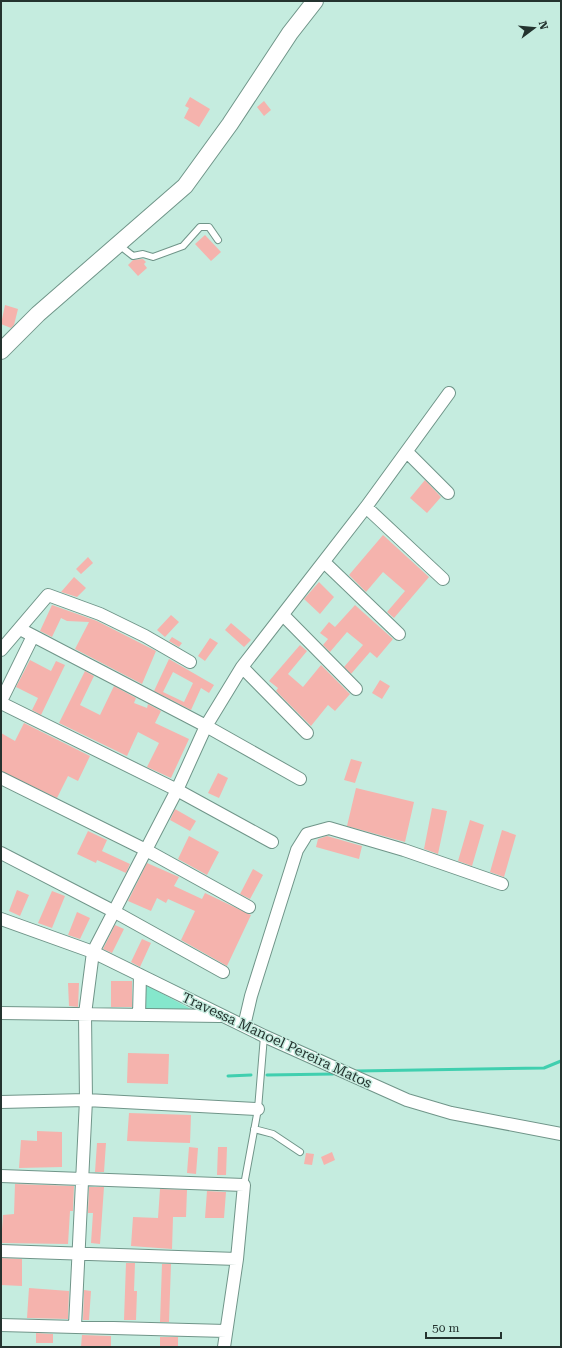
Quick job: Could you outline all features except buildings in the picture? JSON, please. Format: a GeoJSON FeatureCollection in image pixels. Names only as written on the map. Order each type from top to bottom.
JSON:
{"type":"FeatureCollection","features":[{"type":"Feature","properties":{"kind":"street"},"geometry":{"type":"LineString","coordinates":[[1,351],[38,314],[185,186],[230,124],[290,33],[315,1]]}},
{"type":"Feature","properties":{"kind":"street"},"geometry":{"type":"LineString","coordinates":[[75,1326],[81,1178],[86,1100],[85,1014],[93,952],[177,790],[206,726],[242,667],[366,507],[449,392]]}},
{"type":"Feature","properties":{"kind":"street"},"geometry":{"type":"LineString","coordinates":[[407,452],[448,493]]}},
{"type":"Feature","properties":{"kind":"street"},"geometry":{"type":"LineString","coordinates":[[366,507],[443,579]]}},
{"type":"Feature","properties":{"kind":"street"},"geometry":{"type":"LineString","coordinates":[[324,562],[399,634]]}},
{"type":"Feature","properties":{"kind":"street"},"geometry":{"type":"LineString","coordinates":[[1,650],[48,595],[100,614],[145,636],[190,662]]}},
{"type":"Feature","properties":{"kind":"street"},"geometry":{"type":"LineString","coordinates":[[283,615],[356,689]]}},
{"type":"Feature","properties":{"kind":"street"},"geometry":{"type":"LineString","coordinates":[[20,629],[206,726],[300,779]]}},
{"type":"Feature","properties":{"kind":"street"},"geometry":{"type":"LineString","coordinates":[[34,636],[1,702],[177,790],[272,842]]}},
{"type":"Feature","properties":{"kind":"street"},"geometry":{"type":"LineString","coordinates":[[242,667],[307,733]]}},
{"type":"Feature","properties":{"kind":"street"},"geometry":{"type":"LineString","coordinates":[[1,778],[146,850],[249,907]]}},
{"type":"Feature","properties":{"kind":"street"},"geometry":{"type":"LineString","coordinates":[[244,1026],[250,996],[297,850],[307,834],[329,828],[404,850],[502,884]]}},
{"type":"Feature","properties":{"kind":"street"},"geometry":{"type":"LineString","coordinates":[[1,853],[115,912],[223,972]]}},
{"type":"Feature","properties":{"kind":"street","name":"Travessa Manoel Pereira Matos"},"geometry":{"type":"LineString","coordinates":[[1,919],[93,952],[264,1036],[407,1100],[451,1114],[561,1134]]}},
{"type":"Feature","properties":{"kind":"street"},"geometry":{"type":"LineString","coordinates":[[139,1015],[140,976]]}},
{"type":"Feature","properties":{"kind":"street"},"geometry":{"type":"LineString","coordinates":[[1,1013],[223,1016]]}},
{"type":"Feature","properties":{"kind":"street"},"geometry":{"type":"LineString","coordinates":[[1,1102],[86,1100],[258,1109]]}},
{"type":"Feature","properties":{"kind":"street"},"geometry":{"type":"LineString","coordinates":[[1,1176],[244,1185],[237,1259],[224,1347]]}},
{"type":"Feature","properties":{"kind":"street"},"geometry":{"type":"LineString","coordinates":[[1,1251],[237,1259]]}},
{"type":"Feature","properties":{"kind":"street"},"geometry":{"type":"LineString","coordinates":[[1,1325],[226,1331]]}},
{"type":"Feature","properties":{"kind":"lane"},"geometry":{"type":"LineString","coordinates":[[118,244],[133,256],[143,254],[153,257],[183,246],[200,227],[208,228],[218,240]]}},
{"type":"Feature","properties":{"kind":"lane"},"geometry":{"type":"LineString","coordinates":[[244,1185],[258,1109],[264,1036]]}},
{"type":"Feature","properties":{"kind":"lane"},"geometry":{"type":"LineString","coordinates":[[254,1129],[274,1134],[300,1152]]}},
{"type":"Feature","properties":{"kind":"green space"},"geometry":{"type":"Polygon","coordinates":[[[146,985],[191,1009],[146,1009],[146,985]]]}},
{"type":"Feature","properties":{"kind":"waterway"},"geometry":{"type":"LineString","coordinates":[[357,1071],[544,1068],[561,1061]]}},
{"type":"Feature","properties":{"kind":"waterway"},"geometry":{"type":"LineString","coordinates":[[267,1075],[333,1074]]}},
{"type":"Feature","properties":{"kind":"waterway"},"geometry":{"type":"LineString","coordinates":[[228,1076],[251,1075]]}}]}
